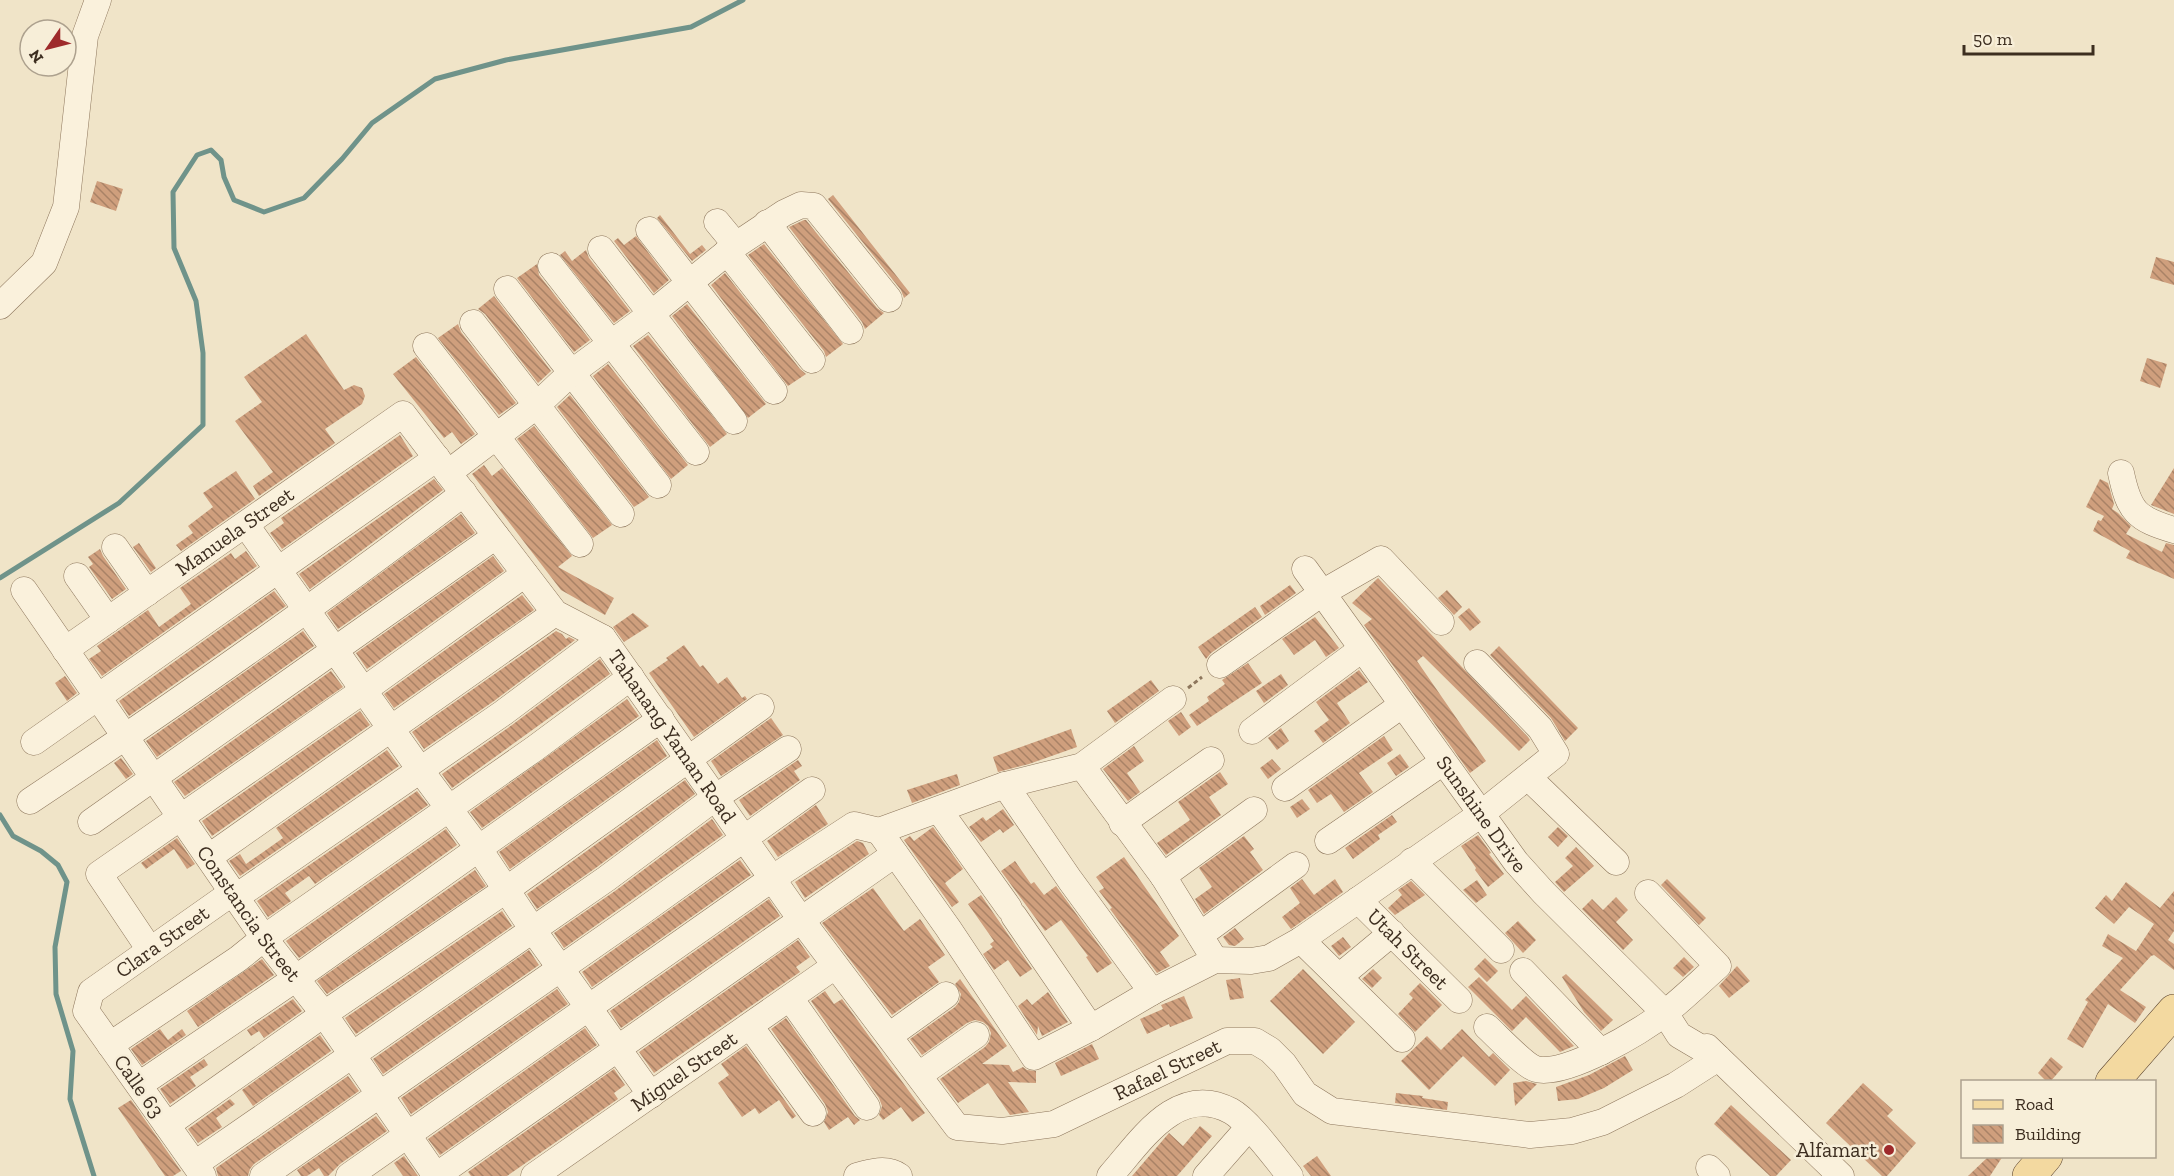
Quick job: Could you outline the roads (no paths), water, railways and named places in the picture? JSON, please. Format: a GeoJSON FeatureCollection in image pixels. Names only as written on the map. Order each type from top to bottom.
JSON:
{"type":"FeatureCollection","features":[{"type":"Feature","properties":{"kind":"main road"},"geometry":{"type":"LineString","coordinates":[[2114,1080],[2174,1011]]}},
{"type":"Feature","properties":{"kind":"main road"},"geometry":{"type":"LineString","coordinates":[[2029,1176],[2044,1158]]}},
{"type":"Feature","properties":{"kind":"street"},"geometry":{"type":"LineString","coordinates":[[0,306],[44,263],[66,207],[85,36],[98,0]]}},
{"type":"Feature","properties":{"kind":"street"},"geometry":{"type":"LineString","coordinates":[[34,742],[96,696],[279,570],[442,465],[497,435],[536,406],[571,373],[651,314],[732,248],[766,224],[801,205],[814,206],[889,299]]}},
{"type":"Feature","properties":{"kind":"street"},"geometry":{"type":"LineString","coordinates":[[717,222],[732,248],[812,360]]}},
{"type":"Feature","properties":{"kind":"street"},"geometry":{"type":"LineString","coordinates":[[766,224],[850,331]]}},
{"type":"Feature","properties":{"kind":"street"},"geometry":{"type":"LineString","coordinates":[[649,230],[774,391]]}},
{"type":"Feature","properties":{"kind":"street"},"geometry":{"type":"LineString","coordinates":[[601,249],[734,421]]}},
{"type":"Feature","properties":{"kind":"street"},"geometry":{"type":"LineString","coordinates":[[551,266],[696,452]]}},
{"type":"Feature","properties":{"kind":"street"},"geometry":{"type":"LineString","coordinates":[[507,289],[658,485]]}},
{"type":"Feature","properties":{"kind":"street"},"geometry":{"type":"LineString","coordinates":[[473,323],[621,514]]}},
{"type":"Feature","properties":{"kind":"street"},"geometry":{"type":"LineString","coordinates":[[426,346],[580,544]]}},
{"type":"Feature","properties":{"kind":"street","name":"Tahanang Yaman Road"},"geometry":{"type":"LineString","coordinates":[[403,414],[555,613],[603,638],[835,966]]}},
{"type":"Feature","properties":{"kind":"street","name":"Manuela Street"},"geometry":{"type":"LineString","coordinates":[[65,650],[403,414]]}},
{"type":"Feature","properties":{"kind":"street"},"geometry":{"type":"LineString","coordinates":[[2121,473],[2126,496],[2133,509],[2141,517],[2174,530]]}},
{"type":"Feature","properties":{"kind":"street"},"geometry":{"type":"LineString","coordinates":[[30,801],[125,738],[390,549],[464,493]]}},
{"type":"Feature","properties":{"kind":"street"},"geometry":{"type":"LineString","coordinates":[[246,525],[479,849],[533,930],[651,1095]]}},
{"type":"Feature","properties":{"kind":"street"},"geometry":{"type":"LineString","coordinates":[[90,822],[496,536]]}},
{"type":"Feature","properties":{"kind":"street"},"geometry":{"type":"LineString","coordinates":[[115,547],[147,593]]}},
{"type":"Feature","properties":{"kind":"street"},"geometry":{"type":"LineString","coordinates":[[1220,665],[1322,593],[1381,559],[1440,622]]}},
{"type":"Feature","properties":{"kind":"street","name":"Sunshine Drive"},"geometry":{"type":"LineString","coordinates":[[1305,569],[1516,862],[1544,893],[1665,1013],[1679,1035],[1718,1058],[1841,1176]]}},
{"type":"Feature","properties":{"kind":"street"},"geometry":{"type":"LineString","coordinates":[[150,950],[99,874],[364,690],[525,574]]}},
{"type":"Feature","properties":{"kind":"street"},"geometry":{"type":"LineString","coordinates":[[77,576],[108,620]]}},
{"type":"Feature","properties":{"kind":"street","name":"Constancia Street"},"geometry":{"type":"LineString","coordinates":[[24,590],[264,938],[324,1014],[436,1176]]}},
{"type":"Feature","properties":{"kind":"street"},"geometry":{"type":"LineString","coordinates":[[209,857],[555,613]]}},
{"type":"Feature","properties":{"kind":"street","name":"Clara Street"},"geometry":{"type":"LineString","coordinates":[[91,992],[150,950],[421,771],[603,638]]}},
{"type":"Feature","properties":{"kind":"street"},"geometry":{"type":"LineString","coordinates":[[1252,731],[1362,649]]}},
{"type":"Feature","properties":{"kind":"street"},"geometry":{"type":"LineString","coordinates":[[879,831],[948,928],[1034,1057],[1215,960],[1251,961],[1269,958],[1301,940],[1481,814],[1556,754],[1540,728],[1477,663]]}},
{"type":"Feature","properties":{"kind":"street"},"geometry":{"type":"LineString","coordinates":[[110,1045],[238,959],[264,938],[631,677]]}},
{"type":"Feature","properties":{"kind":"street"},"geometry":{"type":"LineString","coordinates":[[349,1176],[773,879],[854,825],[879,831],[1005,785],[1082,766],[1173,699]]}},
{"type":"Feature","properties":{"kind":"street"},"geometry":{"type":"LineString","coordinates":[[1285,788],[1402,705]]}},
{"type":"Feature","properties":{"kind":"street"},"geometry":{"type":"LineString","coordinates":[[167,1125],[324,1014],[506,891],[761,707]]}},
{"type":"Feature","properties":{"kind":"street"},"geometry":{"type":"LineString","coordinates":[[139,1085],[295,979],[661,719]]}},
{"type":"Feature","properties":{"kind":"street"},"geometry":{"type":"LineString","coordinates":[[199,1170],[352,1055],[606,879],[716,797],[788,749]]}},
{"type":"Feature","properties":{"kind":"street"},"geometry":{"type":"LineString","coordinates":[[1122,823],[1211,760]]}},
{"type":"Feature","properties":{"kind":"street"},"geometry":{"type":"LineString","coordinates":[[1328,841],[1443,762]]}},
{"type":"Feature","properties":{"kind":"street"},"geometry":{"type":"LineString","coordinates":[[1082,766],[1163,876],[1215,960]]}},
{"type":"Feature","properties":{"kind":"street"},"geometry":{"type":"LineString","coordinates":[[1528,777],[1616,862]]}},
{"type":"Feature","properties":{"kind":"street"},"geometry":{"type":"LineString","coordinates":[[1005,785],[1070,880],[1152,992]]}},
{"type":"Feature","properties":{"kind":"street"},"geometry":{"type":"LineString","coordinates":[[264,1176],[812,789]]}},
{"type":"Feature","properties":{"kind":"street"},"geometry":{"type":"LineString","coordinates":[[939,810],[1091,1028]]}},
{"type":"Feature","properties":{"kind":"street"},"geometry":{"type":"LineString","coordinates":[[1163,876],[1254,810]]}},
{"type":"Feature","properties":{"kind":"street"},"geometry":{"type":"LineString","coordinates":[[436,1176],[895,854]]}},
{"type":"Feature","properties":{"kind":"street"},"geometry":{"type":"LineString","coordinates":[[1412,861],[1501,950]]}},
{"type":"Feature","properties":{"kind":"street"},"geometry":{"type":"LineString","coordinates":[[1200,935],[1296,865]]}},
{"type":"Feature","properties":{"kind":"street"},"geometry":{"type":"LineString","coordinates":[[1487,1027],[1536,1069],[1559,1068],[1601,1052],[1665,1013],[1718,966],[1648,893]]}},
{"type":"Feature","properties":{"kind":"street","name":"Utah Street"},"geometry":{"type":"LineString","coordinates":[[1358,900],[1459,1000]]}},
{"type":"Feature","properties":{"kind":"street"},"geometry":{"type":"LineString","coordinates":[[1339,977],[1392,933]]}},
{"type":"Feature","properties":{"kind":"street"},"geometry":{"type":"LineString","coordinates":[[1301,940],[1402,1039]]}},
{"type":"Feature","properties":{"kind":"street","name":"Miguel Street"},"geometry":{"type":"LineString","coordinates":[[534,1176],[835,966]]}},
{"type":"Feature","properties":{"kind":"street","name":"Rafael Street"},"geometry":{"type":"LineString","coordinates":[[835,966],[957,1127],[1002,1131],[1054,1124],[1227,1041],[1255,1041],[1270,1050],[1284,1064],[1305,1094],[1332,1111],[1530,1136],[1572,1131],[1603,1122],[1677,1085],[1718,1058]]}},
{"type":"Feature","properties":{"kind":"street"},"geometry":{"type":"LineString","coordinates":[[1523,971],[1601,1052]]}},
{"type":"Feature","properties":{"kind":"street","name":"Calle 63"},"geometry":{"type":"LineString","coordinates":[[91,992],[87,1011],[199,1170]]}},
{"type":"Feature","properties":{"kind":"street"},"geometry":{"type":"LineString","coordinates":[[889,1036],[946,995]]}},
{"type":"Feature","properties":{"kind":"street"},"geometry":{"type":"LineString","coordinates":[[789,998],[867,1107]]}},
{"type":"Feature","properties":{"kind":"street"},"geometry":{"type":"LineString","coordinates":[[750,1026],[813,1113]]}},
{"type":"Feature","properties":{"kind":"street"},"geometry":{"type":"LineString","coordinates":[[919,1075],[976,1035]]}},
{"type":"Feature","properties":{"kind":"street"},"geometry":{"type":"LineString","coordinates":[[1110,1176],[1159,1120],[1186,1104],[1208,1104],[1232,1112],[1249,1127],[1290,1176]]}},
{"type":"Feature","properties":{"kind":"street"},"geometry":{"type":"LineString","coordinates":[[1206,1176],[1249,1127]]}},
{"type":"Feature","properties":{"kind":"street"},"geometry":{"type":"LineString","coordinates":[[857,1176],[881,1171],[893,1172],[899,1176]]}},
{"type":"Feature","properties":{"kind":"waterway"},"geometry":{"type":"LineString","coordinates":[[0,578],[119,503],[203,425],[203,353],[196,301],[174,248],[173,192],[197,155],[211,150],[221,160],[224,177],[234,200],[264,212],[304,198],[342,159],[372,123],[435,79],[506,60],[691,27],[743,0]]}},
{"type":"Feature","properties":{"kind":"waterway"},"geometry":{"type":"LineString","coordinates":[[0,815],[13,836],[41,851],[58,865],[67,882],[55,947],[56,994],[73,1051],[70,1099],[94,1176]]}},
{"type":"Feature","properties":{"kind":"place","name":"Alfamart"},"geometry":{"type":"Point","coordinates":[1889,1150]}}]}
